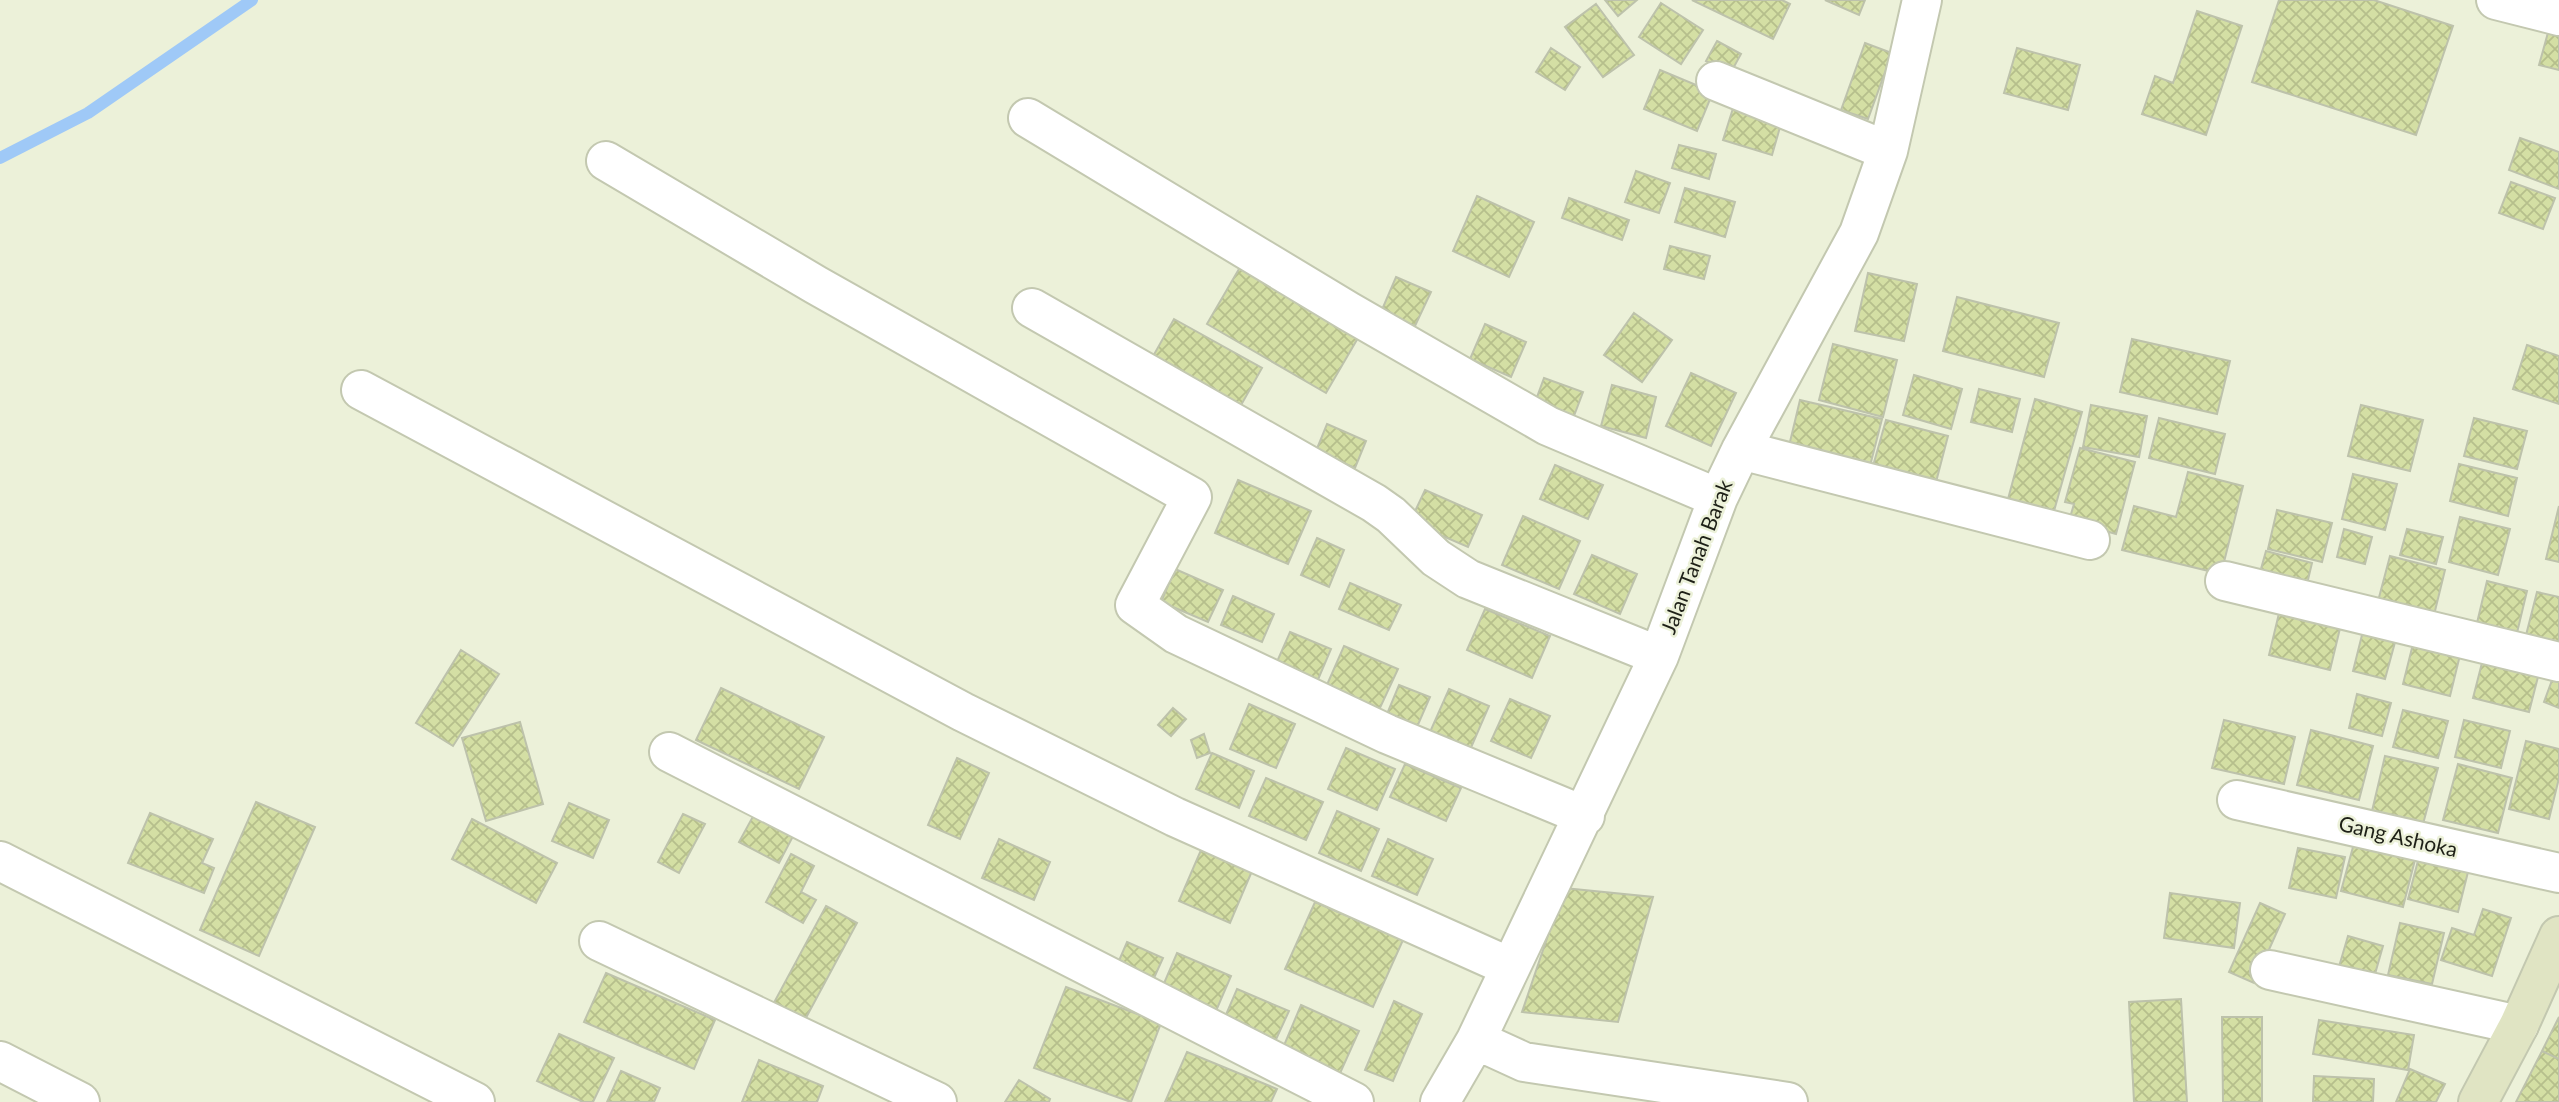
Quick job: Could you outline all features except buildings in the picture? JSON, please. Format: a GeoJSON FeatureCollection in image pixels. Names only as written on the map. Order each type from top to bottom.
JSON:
{"type":"FeatureCollection","features":[{"type":"Feature","properties":{"kind":"street","name":"Jalan Tanah Barak"},"geometry":{"type":"LineString","coordinates":[[1440,1102],[1476,1040],[1659,656],[1718,498],[1741,450],[1859,233],[1888,151],[1922,0]]}},
{"type":"Feature","properties":{"kind":"street"},"geometry":{"type":"LineString","coordinates":[[2496,0],[2559,16]]}},
{"type":"Feature","properties":{"kind":"street"},"geometry":{"type":"LineString","coordinates":[[1716,81],[1888,151]]}},
{"type":"Feature","properties":{"kind":"street"},"geometry":{"type":"LineString","coordinates":[[1028,118],[1336,304],[1549,426],[1718,498]]}},
{"type":"Feature","properties":{"kind":"street"},"geometry":{"type":"LineString","coordinates":[[606,161],[816,285],[1192,497],[1135,605],[1176,634],[1387,734],[1585,816]]}},
{"type":"Feature","properties":{"kind":"street"},"geometry":{"type":"LineString","coordinates":[[1032,308],[1374,503],[1391,514],[1436,558],[1468,579],[1659,656]]}},
{"type":"Feature","properties":{"kind":"street"},"geometry":{"type":"LineString","coordinates":[[362,390],[963,712],[1175,817],[1510,967]]}},
{"type":"Feature","properties":{"kind":"street"},"geometry":{"type":"LineString","coordinates":[[1741,450],[2090,540]]}},
{"type":"Feature","properties":{"kind":"street"},"geometry":{"type":"LineString","coordinates":[[2225,581],[2559,662]]}},
{"type":"Feature","properties":{"kind":"street"},"geometry":{"type":"LineString","coordinates":[[670,752],[1354,1102]]}},
{"type":"Feature","properties":{"kind":"street","name":"Gang Ashoka"},"geometry":{"type":"LineString","coordinates":[[2237,800],[2559,873]]}},
{"type":"Feature","properties":{"kind":"street"},"geometry":{"type":"LineString","coordinates":[[0,861],[475,1102]]}},
{"type":"Feature","properties":{"kind":"street"},"geometry":{"type":"LineString","coordinates":[[2478,1102],[2519,1025],[2559,936]]}},
{"type":"Feature","properties":{"kind":"street"},"geometry":{"type":"LineString","coordinates":[[599,941],[937,1102]]}},
{"type":"Feature","properties":{"kind":"street"},"geometry":{"type":"LineString","coordinates":[[2270,970],[2519,1025]]}},
{"type":"Feature","properties":{"kind":"street"},"geometry":{"type":"LineString","coordinates":[[1476,1040],[1524,1062],[1788,1102]]}},
{"type":"Feature","properties":{"kind":"street"},"geometry":{"type":"LineString","coordinates":[[0,1061],[80,1102]]}},
{"type":"Feature","properties":{"kind":"waterway"},"geometry":{"type":"LineString","coordinates":[[0,158],[88,113],[252,0]]}}]}
